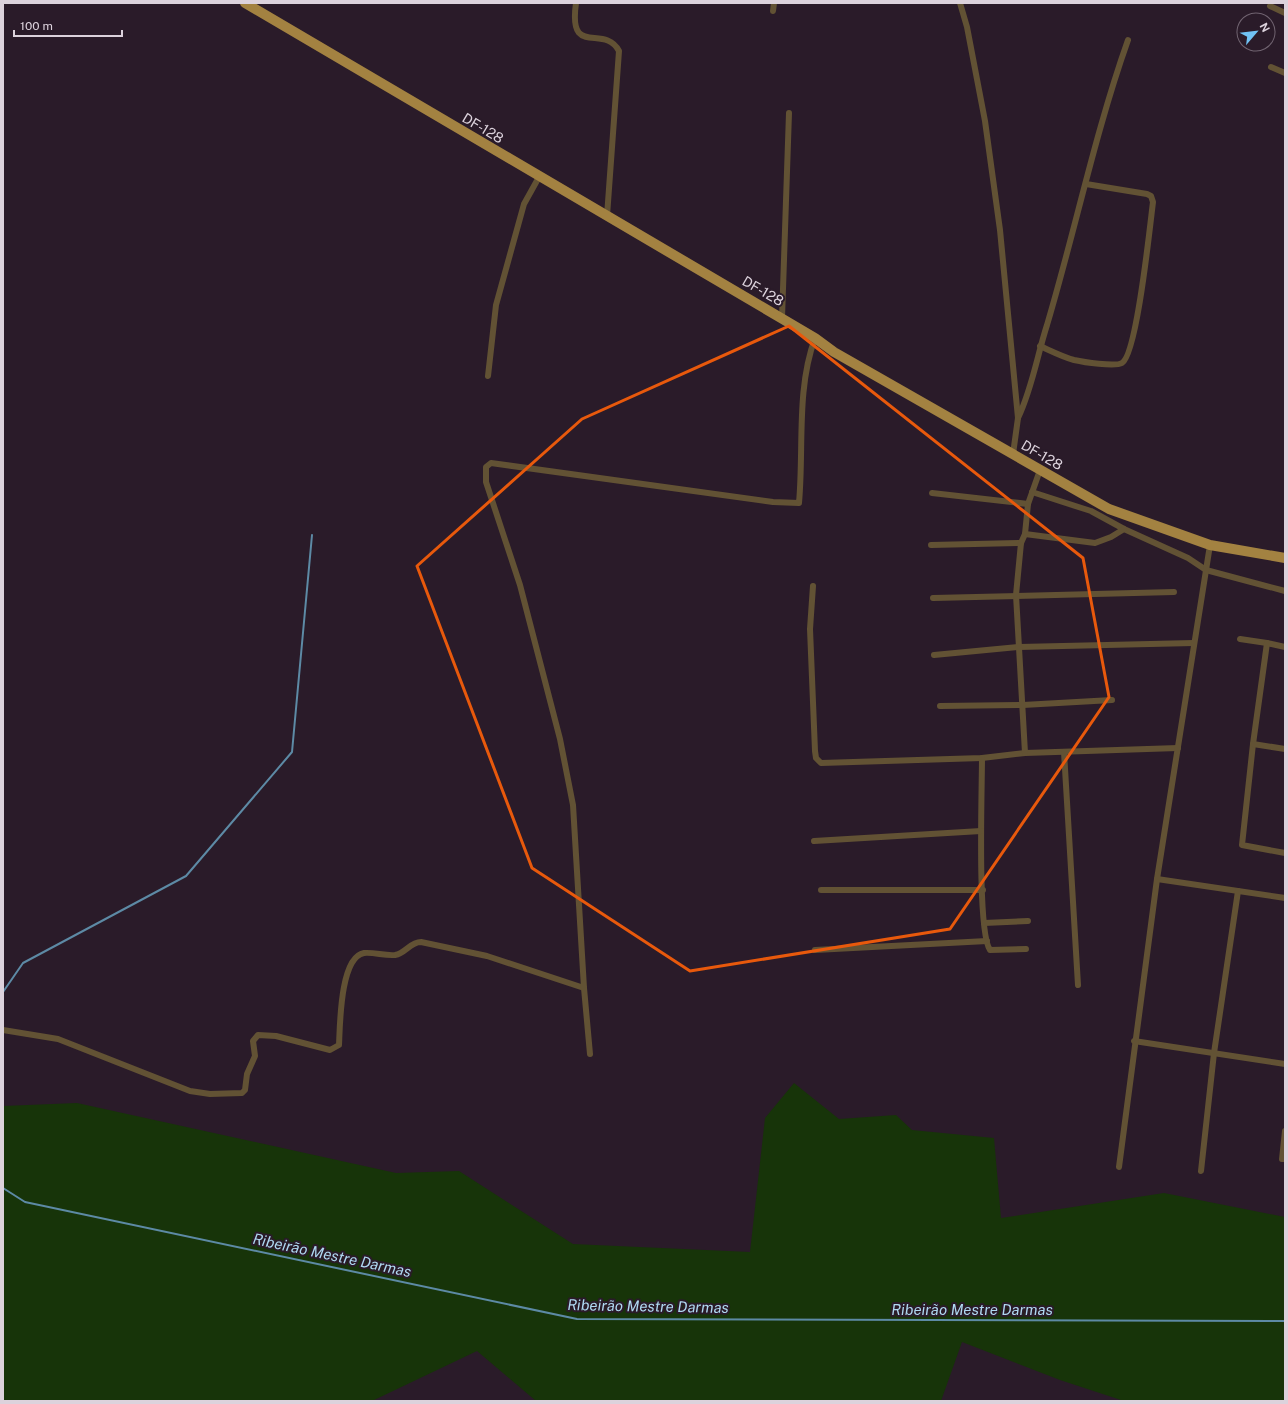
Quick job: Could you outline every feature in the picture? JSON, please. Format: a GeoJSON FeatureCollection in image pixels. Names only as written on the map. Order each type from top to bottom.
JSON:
{"type":"FeatureCollection","features":[{"type":"Feature","properties":{"kind":"main road","name":"DF-128"},"geometry":{"type":"LineString","coordinates":[[245,3],[539,177],[782,318],[815,338],[834,352],[1109,509],[1210,546],[1285,558]]}},
{"type":"Feature","properties":{"kind":"street"},"geometry":{"type":"LineString","coordinates":[[576,3],[574,24],[577,32],[582,36],[611,42],[619,51],[606,216]]}},
{"type":"Feature","properties":{"kind":"street"},"geometry":{"type":"LineString","coordinates":[[773,11],[774,3]]}},
{"type":"Feature","properties":{"kind":"street"},"geometry":{"type":"LineString","coordinates":[[960,3],[985,121],[1000,230],[1018,418],[1013,454]]}},
{"type":"Feature","properties":{"kind":"street"},"geometry":{"type":"LineString","coordinates":[[1270,6],[1285,13]]}},
{"type":"Feature","properties":{"kind":"street"},"geometry":{"type":"LineString","coordinates":[[1018,418],[1026,400],[1040,346],[1060,281],[1112,84],[1128,40]]}},
{"type":"Feature","properties":{"kind":"street"},"geometry":{"type":"LineString","coordinates":[[1271,67],[1285,73]]}},
{"type":"Feature","properties":{"kind":"street"},"geometry":{"type":"LineString","coordinates":[[782,318],[788,113]]}},
{"type":"Feature","properties":{"kind":"street"},"geometry":{"type":"LineString","coordinates":[[488,376],[496,305],[524,204],[539,177]]}},
{"type":"Feature","properties":{"kind":"street"},"geometry":{"type":"LineString","coordinates":[[1040,346],[1074,360],[1116,365],[1122,363],[1127,358],[1137,321],[1153,202],[1151,196],[1147,194],[1086,184]]}},
{"type":"Feature","properties":{"kind":"street"},"geometry":{"type":"LineString","coordinates":[[590,1054],[584,988],[573,805],[560,739],[520,584],[486,482],[486,467],[491,464],[773,502],[799,503],[804,388],[808,358],[815,338]]}},
{"type":"Feature","properties":{"kind":"street"},"geometry":{"type":"LineString","coordinates":[[1026,753],[1016,595],[1021,542],[1025,534],[1028,504],[1040,470]]}},
{"type":"Feature","properties":{"kind":"street"},"geometry":{"type":"LineString","coordinates":[[1032,492],[1091,511],[1124,529],[1188,558],[1206,570],[1285,591]]}},
{"type":"Feature","properties":{"kind":"street"},"geometry":{"type":"LineString","coordinates":[[932,493],[1028,504]]}},
{"type":"Feature","properties":{"kind":"street"},"geometry":{"type":"LineString","coordinates":[[1025,534],[1095,543],[1112,538],[1124,529]]}},
{"type":"Feature","properties":{"kind":"street"},"geometry":{"type":"LineString","coordinates":[[931,545],[1021,542]]}},
{"type":"Feature","properties":{"kind":"street"},"geometry":{"type":"LineString","coordinates":[[1118,1167],[1157,879],[1210,546]]}},
{"type":"Feature","properties":{"kind":"street"},"geometry":{"type":"LineString","coordinates":[[813,586],[810,629],[815,751],[816,758],[821,764],[982,758],[1026,753],[1178,748]]}},
{"type":"Feature","properties":{"kind":"street"},"geometry":{"type":"LineString","coordinates":[[932,598],[1174,592]]}},
{"type":"Feature","properties":{"kind":"street"},"geometry":{"type":"LineString","coordinates":[[1240,639],[1285,647]]}},
{"type":"Feature","properties":{"kind":"street"},"geometry":{"type":"LineString","coordinates":[[934,655],[1019,648],[1194,643]]}},
{"type":"Feature","properties":{"kind":"street"},"geometry":{"type":"LineString","coordinates":[[1267,643],[1252,744],[1242,845],[1285,853]]}},
{"type":"Feature","properties":{"kind":"street"},"geometry":{"type":"LineString","coordinates":[[940,706],[1023,705],[1112,700]]}},
{"type":"Feature","properties":{"kind":"street"},"geometry":{"type":"LineString","coordinates":[[1252,744],[1285,749]]}},
{"type":"Feature","properties":{"kind":"street"},"geometry":{"type":"LineString","coordinates":[[1064,752],[1078,985]]}},
{"type":"Feature","properties":{"kind":"street"},"geometry":{"type":"LineString","coordinates":[[982,758],[980,831],[984,923],[987,941],[990,950],[1026,949]]}},
{"type":"Feature","properties":{"kind":"street"},"geometry":{"type":"LineString","coordinates":[[814,842],[980,831]]}},
{"type":"Feature","properties":{"kind":"street"},"geometry":{"type":"LineString","coordinates":[[1157,879],[1285,898]]}},
{"type":"Feature","properties":{"kind":"street"},"geometry":{"type":"LineString","coordinates":[[821,890],[983,890]]}},
{"type":"Feature","properties":{"kind":"street"},"geometry":{"type":"LineString","coordinates":[[1201,1171],[1214,1053],[1238,891]]}},
{"type":"Feature","properties":{"kind":"street"},"geometry":{"type":"LineString","coordinates":[[984,923],[1028,921]]}},
{"type":"Feature","properties":{"kind":"street"},"geometry":{"type":"LineString","coordinates":[[815,950],[987,941]]}},
{"type":"Feature","properties":{"kind":"street"},"geometry":{"type":"LineString","coordinates":[[3,1030],[58,1039],[190,1091],[210,1094],[242,1093],[245,1090],[247,1074],[254,1060],[253,1041],[258,1034],[276,1036],[330,1050],[339,1045],[344,982],[356,957],[363,953],[400,954],[416,942],[421,942],[488,956],[584,988]]}},
{"type":"Feature","properties":{"kind":"street"},"geometry":{"type":"LineString","coordinates":[[1134,1041],[1285,1064]]}},
{"type":"Feature","properties":{"kind":"street"},"geometry":{"type":"LineString","coordinates":[[1285,1131],[1282,1159],[1285,1159]]}},
{"type":"Feature","properties":{"kind":"highlighted area"},"geometry":{"type":"Polygon","coordinates":[[[789,326],[1083,558],[1109,697],[950,929],[690,971],[532,868],[417,566],[582,419],[789,326]]]}},
{"type":"Feature","properties":{"kind":"green space"},"geometry":{"type":"Polygon","coordinates":[[[794,1083],[839,1119],[896,1115],[912,1130],[994,1138],[1001,1218],[1164,1193],[1285,1217],[1285,1401],[1124,1401],[1060,1380],[962,1342],[941,1401],[536,1401],[477,1351],[372,1401],[3,1401],[3,1106],[77,1103],[396,1173],[459,1171],[573,1244],[750,1252],[765,1118],[794,1083]]]}},
{"type":"Feature","properties":{"kind":"waterway"},"geometry":{"type":"LineString","coordinates":[[3,992],[23,963],[186,876],[292,752],[312,535]]}},
{"type":"Feature","properties":{"kind":"waterway","name":"Ribeirão Mestre Darmas"},"geometry":{"type":"LineString","coordinates":[[3,1188],[25,1202],[577,1319],[1285,1321]]}}]}
